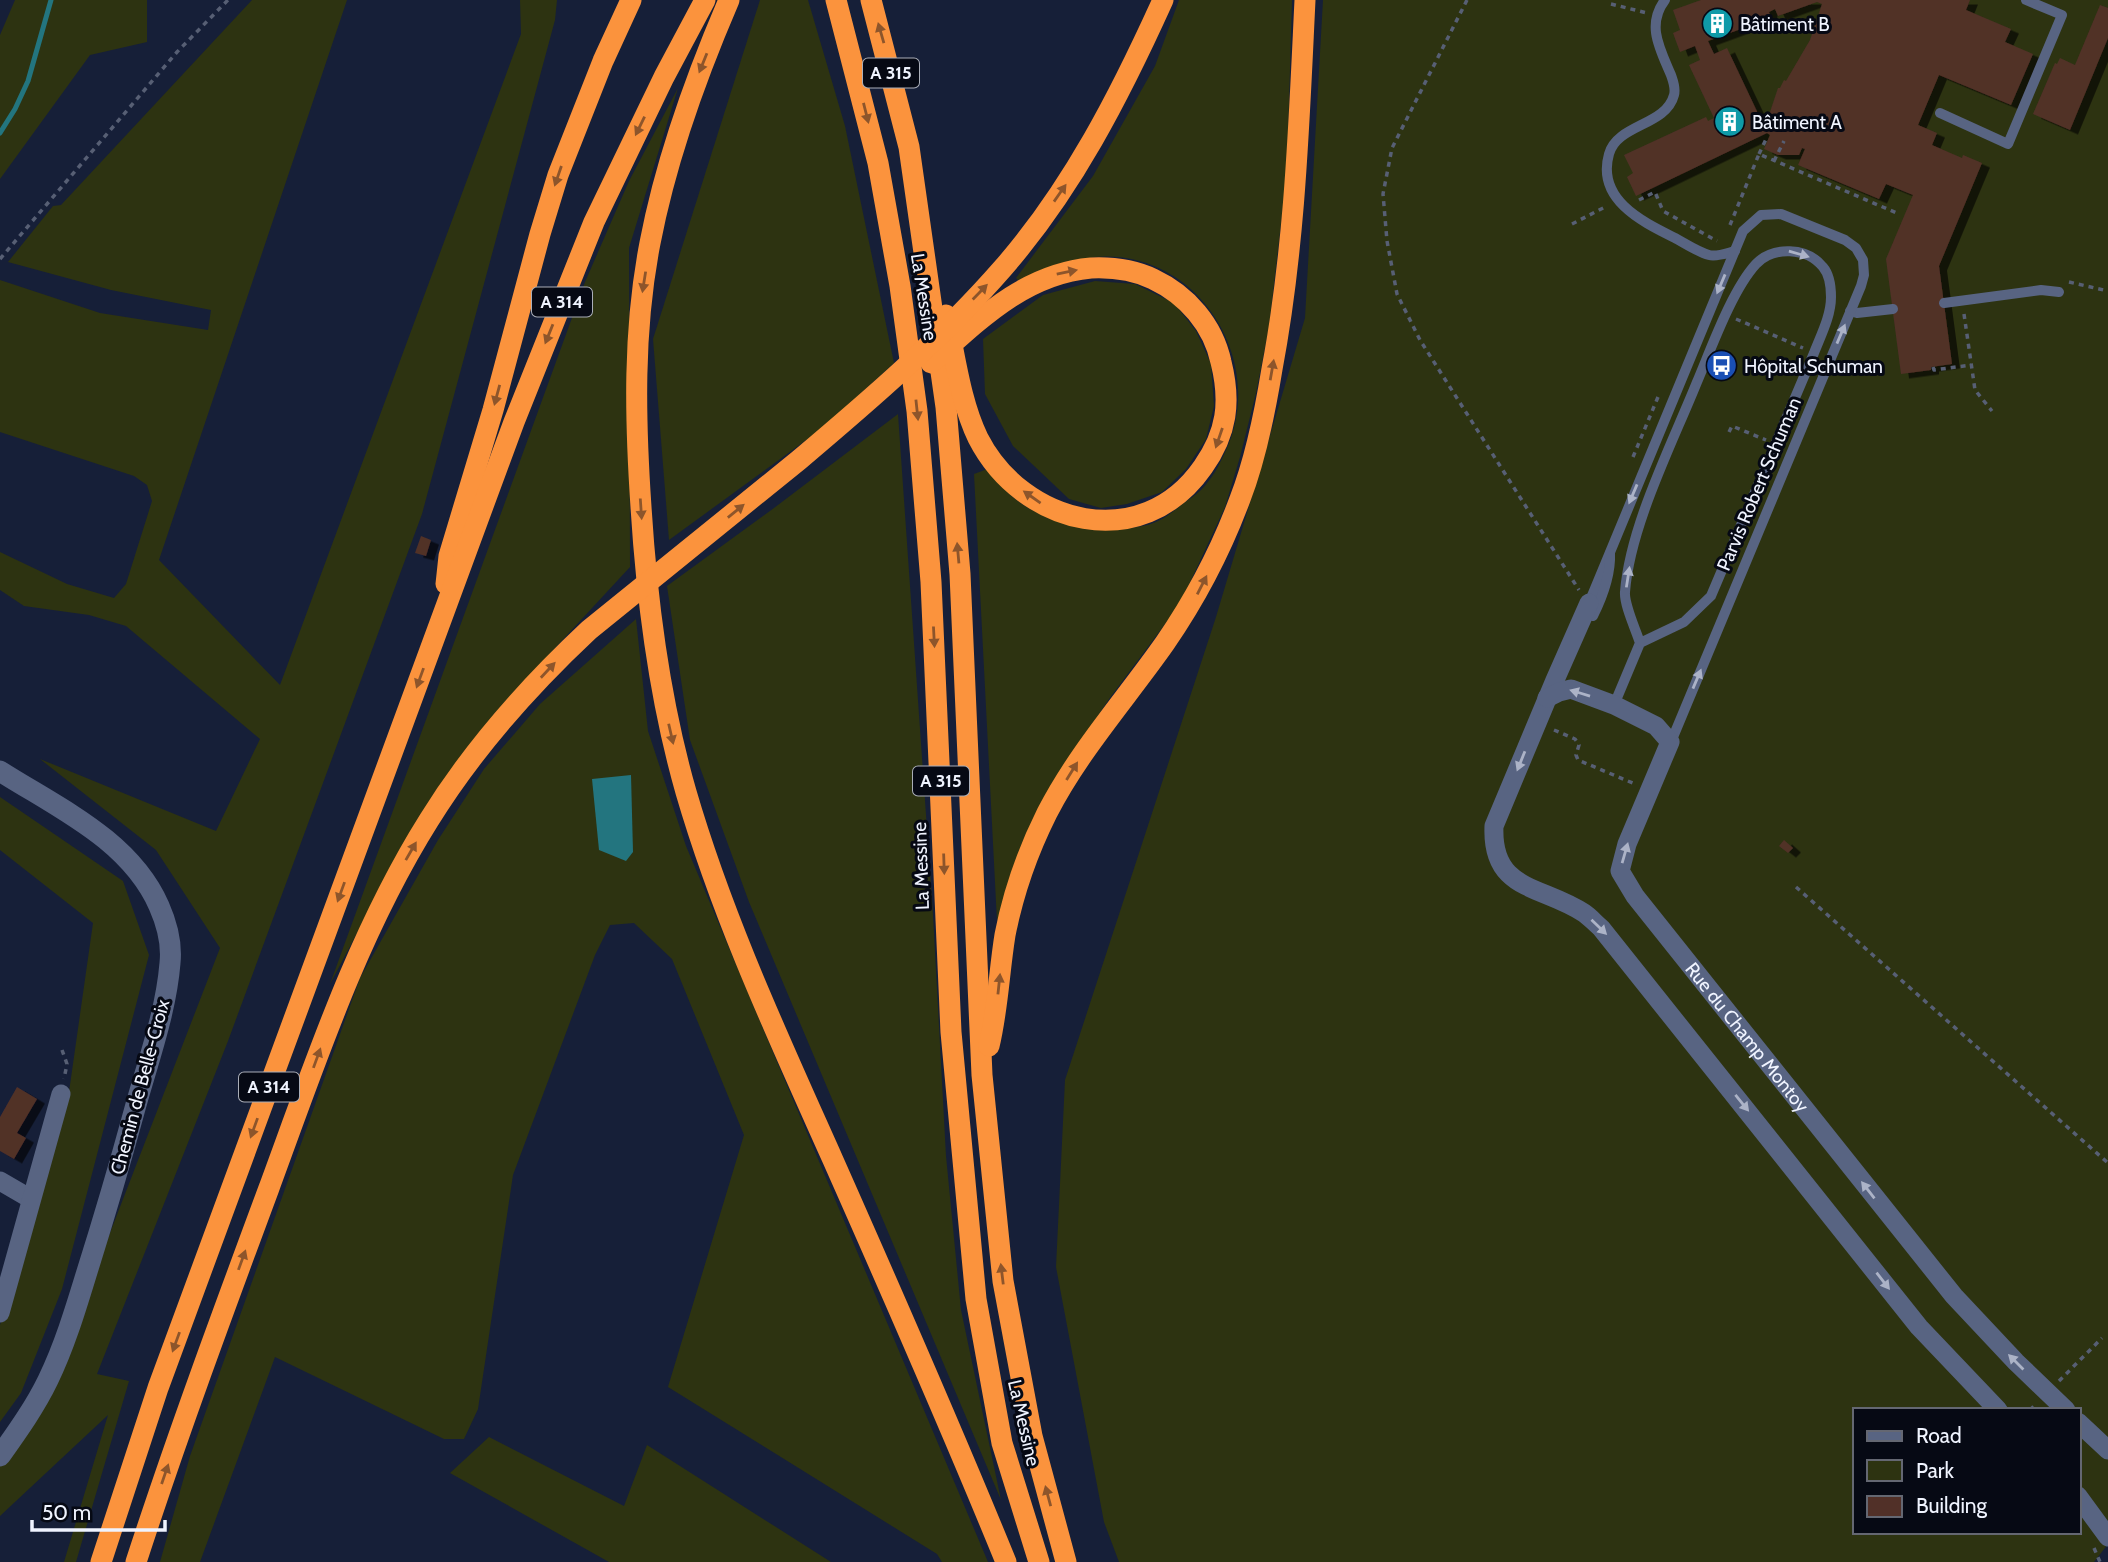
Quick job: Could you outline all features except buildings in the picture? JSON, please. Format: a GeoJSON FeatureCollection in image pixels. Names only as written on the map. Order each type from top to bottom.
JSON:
{"type":"FeatureCollection","features":[{"type":"Feature","properties":{"kind":"highway"},"geometry":{"type":"LineString","coordinates":[[443,614],[449,556],[494,410],[554,187],[603,61],[631,0]]}},
{"type":"Feature","properties":{"kind":"highway","name":"A 314"},"geometry":{"type":"LineString","coordinates":[[101,1562],[158,1388],[514,422],[594,222],[664,77],[705,0]]}},
{"type":"Feature","properties":{"kind":"highway"},"geometry":{"type":"LineString","coordinates":[[729,0],[692,90],[667,167],[650,243],[639,311],[637,449],[653,640],[662,691],[686,792],[739,943],[961,1452],[1006,1562]]}},
{"type":"Feature","properties":{"kind":"highway","name":"La Messine"},"geometry":{"type":"LineString","coordinates":[[836,0],[878,163],[900,286],[917,411],[931,582],[951,1032],[976,1299],[1002,1443],[1038,1562]]}},
{"type":"Feature","properties":{"kind":"highway","name":"La Messine"},"geometry":{"type":"LineString","coordinates":[[871,0],[909,147],[946,407],[958,560],[982,1075],[1003,1281],[1032,1436],[1066,1562]]}},
{"type":"Feature","properties":{"kind":"highway","name":"A 314"},"geometry":{"type":"LineString","coordinates":[[136,1562],[185,1417],[330,1025],[402,867],[429,819],[489,736],[560,657],[762,490],[862,415],[1004,267],[1080,163],[1106,119],[1163,0]]}},
{"type":"Feature","properties":{"kind":"highway"},"geometry":{"type":"LineString","coordinates":[[982,1075],[995,1021],[1006,932],[1016,890],[1047,814],[1096,734],[1164,644],[1195,597],[1241,497],[1264,415],[1280,327],[1293,223],[1305,0]]}},
{"type":"Feature","properties":{"kind":"highway"},"geometry":{"type":"LineString","coordinates":[[862,415],[984,315],[1005,299],[1051,276],[1100,268],[1118,268],[1147,276],[1182,296],[1204,322],[1220,354],[1227,392],[1226,410],[1214,451],[1187,486],[1170,499],[1134,516],[1114,520],[1091,519],[1055,512],[1037,502],[1002,473],[977,435],[962,391],[909,147]]}},
{"type":"Feature","properties":{"kind":"street"},"geometry":{"type":"LineString","coordinates":[[1581,598],[1572,642],[1494,826],[1493,843],[1503,868],[1512,879],[1584,913],[1601,928],[1919,1327],[1996,1408]]}},
{"type":"Feature","properties":{"kind":"street"},"geometry":{"type":"LineString","coordinates":[[1547,698],[1571,689],[1614,705],[1656,726],[1670,742]]}},
{"type":"Feature","properties":{"kind":"street","name":"Rue du Champ Montoy"},"geometry":{"type":"LineString","coordinates":[[1670,742],[1627,844],[1620,871],[1635,896],[1954,1296],[2064,1408]]}},
{"type":"Feature","properties":{"kind":"street","name":"Chemin de Belle-Croix"},"geometry":{"type":"LineString","coordinates":[[0,771],[91,828],[128,860],[146,882],[159,906],[166,923],[171,960],[161,1013],[101,1229],[74,1313],[48,1380],[0,1457]]}},
{"type":"Feature","properties":{"kind":"street"},"geometry":{"type":"LineString","coordinates":[[0,1312],[61,1094]]}},
{"type":"Feature","properties":{"kind":"street"},"geometry":{"type":"LineString","coordinates":[[0,1181],[31,1199]]}},
{"type":"Feature","properties":{"kind":"street"},"geometry":{"type":"LineString","coordinates":[[2080,1424],[2108,1450]]}},
{"type":"Feature","properties":{"kind":"street"},"geometry":{"type":"LineString","coordinates":[[2080,1499],[2108,1538]]}},
{"type":"Feature","properties":{"kind":"lane"},"geometry":{"type":"LineString","coordinates":[[1665,0],[1656,16],[1655,39],[1676,92],[1672,103],[1663,112],[1618,139],[1609,152],[1609,184],[1626,211],[1640,221],[1710,256],[1735,251]]}},
{"type":"Feature","properties":{"kind":"lane"},"geometry":{"type":"LineString","coordinates":[[1940,113],[2008,144],[2062,15],[2026,0]]}},
{"type":"Feature","properties":{"kind":"lane","name":"Parvis Robert Schuman"},"geometry":{"type":"LineString","coordinates":[[1581,598],[1610,549],[1743,231],[1761,215],[1781,214],[1845,240],[1856,248],[1864,267],[1861,286],[1670,742]]}},
{"type":"Feature","properties":{"kind":"lane","name":"Parvis Robert Schuman"},"geometry":{"type":"LineString","coordinates":[[1793,250],[1810,257],[1823,267],[1829,282],[1829,314],[1710,596],[1684,622],[1640,643],[1625,596],[1631,559],[1659,474],[1726,315],[1758,262],[1776,253],[1793,250]]}},
{"type":"Feature","properties":{"kind":"lane"},"geometry":{"type":"LineString","coordinates":[[1944,303],[2041,290],[2059,292]]}},
{"type":"Feature","properties":{"kind":"lane"},"geometry":{"type":"LineString","coordinates":[[1850,311],[1857,313],[1893,309]]}},
{"type":"Feature","properties":{"kind":"lane","name":"Parvis Robert Schuman"},"geometry":{"type":"LineString","coordinates":[[1572,642],[1589,624],[1601,601],[1611,568],[1610,549]]}},
{"type":"Feature","properties":{"kind":"lane"},"geometry":{"type":"LineString","coordinates":[[1614,705],[1640,643]]}},
{"type":"Feature","properties":{"kind":"path"},"geometry":{"type":"LineString","coordinates":[[0,259],[177,52],[228,0]]}},
{"type":"Feature","properties":{"kind":"path"},"geometry":{"type":"LineString","coordinates":[[1467,0],[1392,148],[1383,194],[1387,241],[1397,294],[1420,340],[1581,598]]}},
{"type":"Feature","properties":{"kind":"path"},"geometry":{"type":"LineString","coordinates":[[1611,4],[1656,16]]}},
{"type":"Feature","properties":{"kind":"path"},"geometry":{"type":"LineString","coordinates":[[1717,256],[1767,137]]}},
{"type":"Feature","properties":{"kind":"path"},"geometry":{"type":"LineString","coordinates":[[1774,161],[1784,141]]}},
{"type":"Feature","properties":{"kind":"path"},"geometry":{"type":"LineString","coordinates":[[1759,154],[1899,214]]}},
{"type":"Feature","properties":{"kind":"path"},"geometry":{"type":"LineString","coordinates":[[1962,300],[1975,390],[1992,411]]}},
{"type":"Feature","properties":{"kind":"path"},"geometry":{"type":"LineString","coordinates":[[1726,315],[1814,352]]}},
{"type":"Feature","properties":{"kind":"path"},"geometry":{"type":"LineString","coordinates":[[1934,367],[1934,370],[1971,365]]}},
{"type":"Feature","properties":{"kind":"path"},"geometry":{"type":"LineString","coordinates":[[1631,462],[1661,388]]}},
{"type":"Feature","properties":{"kind":"path"},"geometry":{"type":"LineString","coordinates":[[1729,432],[1732,426],[1776,444]]}},
{"type":"Feature","properties":{"kind":"path"},"geometry":{"type":"LineString","coordinates":[[1581,598],[1584,576]]}},
{"type":"Feature","properties":{"kind":"path"},"geometry":{"type":"LineString","coordinates":[[1537,724],[1575,739],[1579,745],[1576,755],[1578,760],[1650,791]]}},
{"type":"Feature","properties":{"kind":"path"},"geometry":{"type":"LineString","coordinates":[[1796,887],[2108,1163]]}},
{"type":"Feature","properties":{"kind":"path"},"geometry":{"type":"LineString","coordinates":[[61,1094],[66,1064],[62,1050]]}},
{"type":"Feature","properties":{"kind":"path"},"geometry":{"type":"LineString","coordinates":[[2032,1408],[2102,1338]]}},
{"type":"Feature","properties":{"kind":"green space"},"geometry":{"type":"Polygon","coordinates":[[[15,0],[147,0],[147,42],[90,55],[0,179],[0,35],[15,0]]]}},
{"type":"Feature","properties":{"kind":"green space"},"geometry":{"type":"Polygon","coordinates":[[[252,0],[347,0],[159,560],[280,685],[521,34],[520,0],[557,0],[555,20],[422,514],[228,1041],[97,1374],[129,1381],[76,1562],[64,1562],[108,1415],[0,1516],[0,1463],[47,1396],[220,948],[156,850],[40,759],[216,831],[260,739],[126,626],[89,615],[24,606],[0,590],[0,552],[67,584],[114,598],[126,584],[152,501],[147,485],[134,476],[0,432],[0,280],[100,313],[208,330],[211,310],[111,290],[8,262],[53,206],[61,205],[252,0]]]}},
{"type":"Feature","properties":{"kind":"green space"},"geometry":{"type":"Polygon","coordinates":[[[760,0],[808,0],[845,126],[894,363],[824,427],[669,540],[653,339],[760,0]]]}},
{"type":"Feature","properties":{"kind":"green space"},"geometry":{"type":"Polygon","coordinates":[[[1179,0],[1292,0],[1287,172],[1269,327],[1256,393],[1225,507],[1180,604],[1109,699],[1058,776],[1024,844],[997,921],[974,474],[990,468],[1007,491],[1022,504],[1063,522],[1103,529],[1144,526],[1165,517],[1205,486],[1224,455],[1237,415],[1237,380],[1230,347],[1214,316],[1192,290],[1164,271],[1131,259],[1095,257],[1066,264],[1020,282],[1016,278],[1093,176],[1155,66],[1179,0]]]}},
{"type":"Feature","properties":{"kind":"green space"},"geometry":{"type":"Polygon","coordinates":[[[1323,0],[2108,0],[2108,1544],[2094,1562],[1119,1562],[1104,1522],[1056,1267],[1065,1080],[1216,617],[1305,318],[1323,0]]]}},
{"type":"Feature","properties":{"kind":"green space"},"geometry":{"type":"Polygon","coordinates":[[[678,88],[629,248],[630,567],[494,714],[418,818],[330,984],[585,282],[629,181],[678,88]]]}},
{"type":"Feature","properties":{"kind":"green space"},"geometry":{"type":"Polygon","coordinates":[[[1095,281],[1135,284],[1174,303],[1196,331],[1211,364],[1214,406],[1206,439],[1186,469],[1162,492],[1127,504],[1101,508],[1069,499],[1013,446],[985,394],[983,339],[1043,295],[1095,281]]]}},
{"type":"Feature","properties":{"kind":"green space"},"geometry":{"type":"Polygon","coordinates":[[[898,414],[933,915],[946,1156],[961,1310],[1001,1500],[749,902],[690,740],[667,586],[898,414]]]}},
{"type":"Feature","properties":{"kind":"green space"},"geometry":{"type":"Polygon","coordinates":[[[636,619],[648,731],[686,846],[988,1562],[942,1562],[937,1554],[668,1387],[744,1135],[672,959],[634,923],[610,925],[595,955],[513,1175],[478,1409],[464,1439],[444,1439],[275,1357],[200,1562],[160,1562],[190,1456],[360,978],[438,840],[484,769],[540,704],[636,619]]]}},
{"type":"Feature","properties":{"kind":"green space"},"geometry":{"type":"Polygon","coordinates":[[[0,797],[123,881],[149,955],[62,1289],[21,1393],[0,1422],[0,1325],[69,1092],[93,923],[0,850],[0,797]]]}},
{"type":"Feature","properties":{"kind":"green space"},"geometry":{"type":"Polygon","coordinates":[[[489,1437],[624,1506],[647,1445],[831,1562],[609,1562],[450,1473],[489,1437]]]}},
{"type":"Feature","properties":{"kind":"shaded area"},"geometry":{"type":"Polygon","coordinates":[[[631,775],[633,852],[626,861],[599,850],[592,779],[631,775]]]}},
{"type":"Feature","properties":{"kind":"waterway"},"geometry":{"type":"LineString","coordinates":[[0,133],[28,81],[51,0]]}},
{"type":"Feature","properties":{"kind":"place","name":"Bâtiment B"},"geometry":{"type":"Point","coordinates":[1717,24]}},
{"type":"Feature","properties":{"kind":"place","name":"Bâtiment A"},"geometry":{"type":"Point","coordinates":[1729,122]}},
{"type":"Feature","properties":{"kind":"place","name":"Hôpital Schuman"},"geometry":{"type":"Point","coordinates":[1721,366]}}]}
